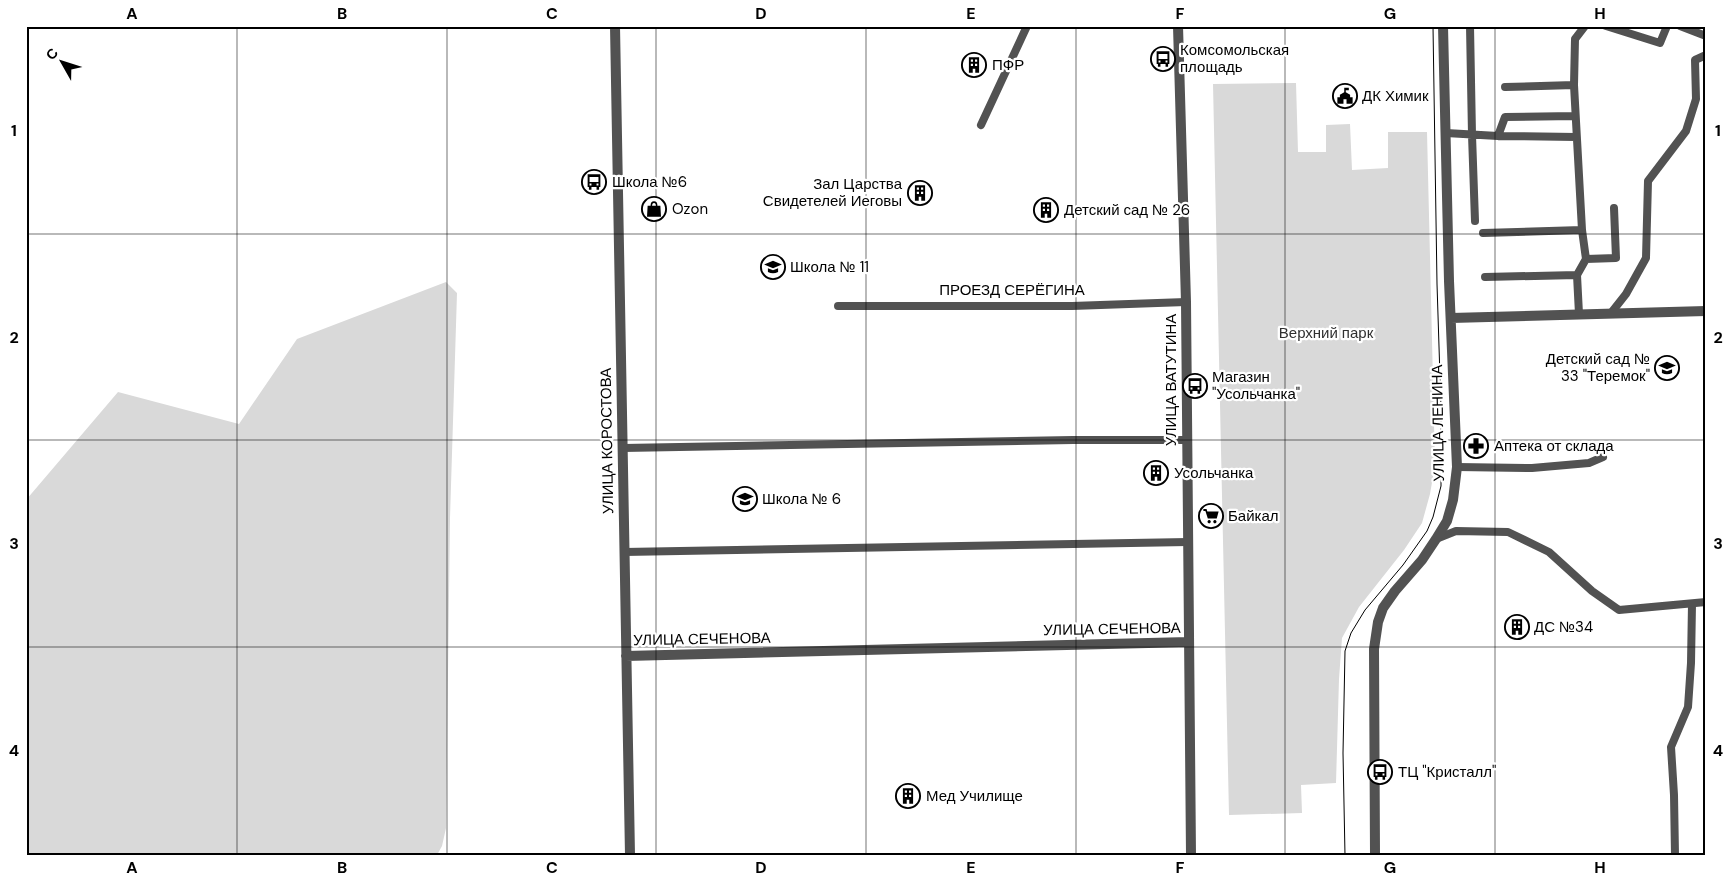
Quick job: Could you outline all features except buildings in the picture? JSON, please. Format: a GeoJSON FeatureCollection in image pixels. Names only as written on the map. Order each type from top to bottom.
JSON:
{"type":"FeatureCollection","features":[{"type":"Feature","properties":{"kind":"street","name":"УЛИЦА КОРОСТОВА"},"geometry":{"type":"LineString","coordinates":[[615,26],[630,855]]}},
{"type":"Feature","properties":{"kind":"street"},"geometry":{"type":"LineString","coordinates":[[981,125],[1028,26]]}},
{"type":"Feature","properties":{"kind":"street","name":"УЛИЦА ВАТУТИНА"},"geometry":{"type":"LineString","coordinates":[[1178,26],[1186,302],[1191,855]]}},
{"type":"Feature","properties":{"kind":"street","name":"УЛИЦА ЛЕНИНА"},"geometry":{"type":"LineString","coordinates":[[1375,855],[1374,649],[1378,622],[1383,608],[1422,560],[1447,522],[1453,500],[1457,467],[1450,318],[1443,26]]}},
{"type":"Feature","properties":{"kind":"street"},"geometry":{"type":"LineString","coordinates":[[1470,26],[1475,221]]}},
{"type":"Feature","properties":{"kind":"street"},"geometry":{"type":"LineString","coordinates":[[1582,314],[1577,275],[1586,259],[1582,230],[1574,86],[1575,39],[1585,26]]}},
{"type":"Feature","properties":{"kind":"street"},"geometry":{"type":"LineString","coordinates":[[1606,26],[1660,43],[1667,26]]}},
{"type":"Feature","properties":{"kind":"street"},"geometry":{"type":"LineString","coordinates":[[1680,26],[1706,36]]}},
{"type":"Feature","properties":{"kind":"street"},"geometry":{"type":"LineString","coordinates":[[1611,313],[1626,294],[1646,258],[1648,181],[1686,131],[1696,99],[1695,60],[1706,55]]}},
{"type":"Feature","properties":{"kind":"street"},"geometry":{"type":"LineString","coordinates":[[1505,87],[1574,86]]}},
{"type":"Feature","properties":{"kind":"street"},"geometry":{"type":"LineString","coordinates":[[1498,136],[1505,117],[1575,116]]}},
{"type":"Feature","properties":{"kind":"street"},"geometry":{"type":"LineString","coordinates":[[1446,134],[1576,137]]}},
{"type":"Feature","properties":{"kind":"street"},"geometry":{"type":"LineString","coordinates":[[1586,259],[1616,258],[1614,208]]}},
{"type":"Feature","properties":{"kind":"street"},"geometry":{"type":"LineString","coordinates":[[1483,233],[1582,230]]}},
{"type":"Feature","properties":{"kind":"street"},"geometry":{"type":"LineString","coordinates":[[1485,277],[1577,275]]}},
{"type":"Feature","properties":{"kind":"street","name":"ПРОЕЗД СЕРЁГИНА"},"geometry":{"type":"LineString","coordinates":[[838,306],[1072,306],[1186,302]]}},
{"type":"Feature","properties":{"kind":"street"},"geometry":{"type":"LineString","coordinates":[[1450,318],[1706,311]]}},
{"type":"Feature","properties":{"kind":"street"},"geometry":{"type":"LineString","coordinates":[[623,448],[1073,440],[1186,440]]}},
{"type":"Feature","properties":{"kind":"street"},"geometry":{"type":"LineString","coordinates":[[1457,467],[1532,468],[1589,463],[1603,457]]}},
{"type":"Feature","properties":{"kind":"street"},"geometry":{"type":"LineString","coordinates":[[1436,539],[1456,531],[1508,532],[1549,552],[1592,591],[1619,610],[1706,602]]}},
{"type":"Feature","properties":{"kind":"street"},"geometry":{"type":"LineString","coordinates":[[624,552],[1188,542]]}},
{"type":"Feature","properties":{"kind":"street"},"geometry":{"type":"LineString","coordinates":[[1675,855],[1671,747],[1688,707],[1692,604]]}},
{"type":"Feature","properties":{"kind":"street","name":"УЛИЦА СЕЧЕНОВА"},"geometry":{"type":"LineString","coordinates":[[626,656],[1188,642]]}},
{"type":"Feature","properties":{"kind":"green space","name":"Верхний парк"},"geometry":{"type":"Polygon","coordinates":[[[1296,83],[1298,152],[1326,152],[1326,125],[1350,124],[1352,170],[1388,168],[1388,132],[1427,132],[1435,465],[1422,523],[1404,550],[1359,607],[1342,638],[1336,783],[1301,785],[1302,813],[1229,815],[1213,84],[1296,83]]]}},
{"type":"Feature","properties":{"kind":"green space"},"geometry":{"type":"Polygon","coordinates":[[[446,282],[457,293],[450,518],[446,828],[442,846],[437,855],[26,855],[26,500],[118,392],[239,424],[297,339],[446,282]]]}},
{"type":"Feature","properties":{"kind":"tram line"},"geometry":{"type":"LineString","coordinates":[[1345,855],[1343,753],[1345,651],[1351,633],[1365,610],[1403,565],[1427,531],[1433,517],[1441,486],[1433,26]]}},
{"type":"Feature","properties":{"kind":"place","name":"Комсомольская площадь"},"geometry":{"type":"Point","coordinates":[1163,59]}},
{"type":"Feature","properties":{"kind":"place","name":"ПФР"},"geometry":{"type":"Point","coordinates":[974,65]}},
{"type":"Feature","properties":{"kind":"place","name":"ДК Химик"},"geometry":{"type":"Point","coordinates":[1345,96]}},
{"type":"Feature","properties":{"kind":"place","name":"Школа №6"},"geometry":{"type":"Point","coordinates":[594,182]}},
{"type":"Feature","properties":{"kind":"place","name":"Зал Царства Свидетелей Иеговы"},"geometry":{"type":"Point","coordinates":[920,193]}},
{"type":"Feature","properties":{"kind":"place","name":"Ozon"},"geometry":{"type":"Point","coordinates":[654,209]}},
{"type":"Feature","properties":{"kind":"place","name":"Детский сад № 26"},"geometry":{"type":"Point","coordinates":[1046,210]}},
{"type":"Feature","properties":{"kind":"place","name":"Школа № 11"},"geometry":{"type":"Point","coordinates":[773,267]}},
{"type":"Feature","properties":{"kind":"place","name":"Детский сад № 33 \"Теремок\""},"geometry":{"type":"Point","coordinates":[1667,368]}},
{"type":"Feature","properties":{"kind":"place","name":"Магазин \"Усольчанка\""},"geometry":{"type":"Point","coordinates":[1195,386]}},
{"type":"Feature","properties":{"kind":"place","name":"Аптека от склада"},"geometry":{"type":"Point","coordinates":[1476,446]}},
{"type":"Feature","properties":{"kind":"place","name":"Усольчанка"},"geometry":{"type":"Point","coordinates":[1156,473]}},
{"type":"Feature","properties":{"kind":"place","name":"Школа № 6"},"geometry":{"type":"Point","coordinates":[745,499]}},
{"type":"Feature","properties":{"kind":"place","name":"Байкал"},"geometry":{"type":"Point","coordinates":[1211,516]}},
{"type":"Feature","properties":{"kind":"place","name":"ДС №34"},"geometry":{"type":"Point","coordinates":[1517,627]}},
{"type":"Feature","properties":{"kind":"place","name":"ТЦ \"Кристалл\""},"geometry":{"type":"Point","coordinates":[1380,772]}},
{"type":"Feature","properties":{"kind":"place","name":"Мед Училище"},"geometry":{"type":"Point","coordinates":[908,796]}}]}
